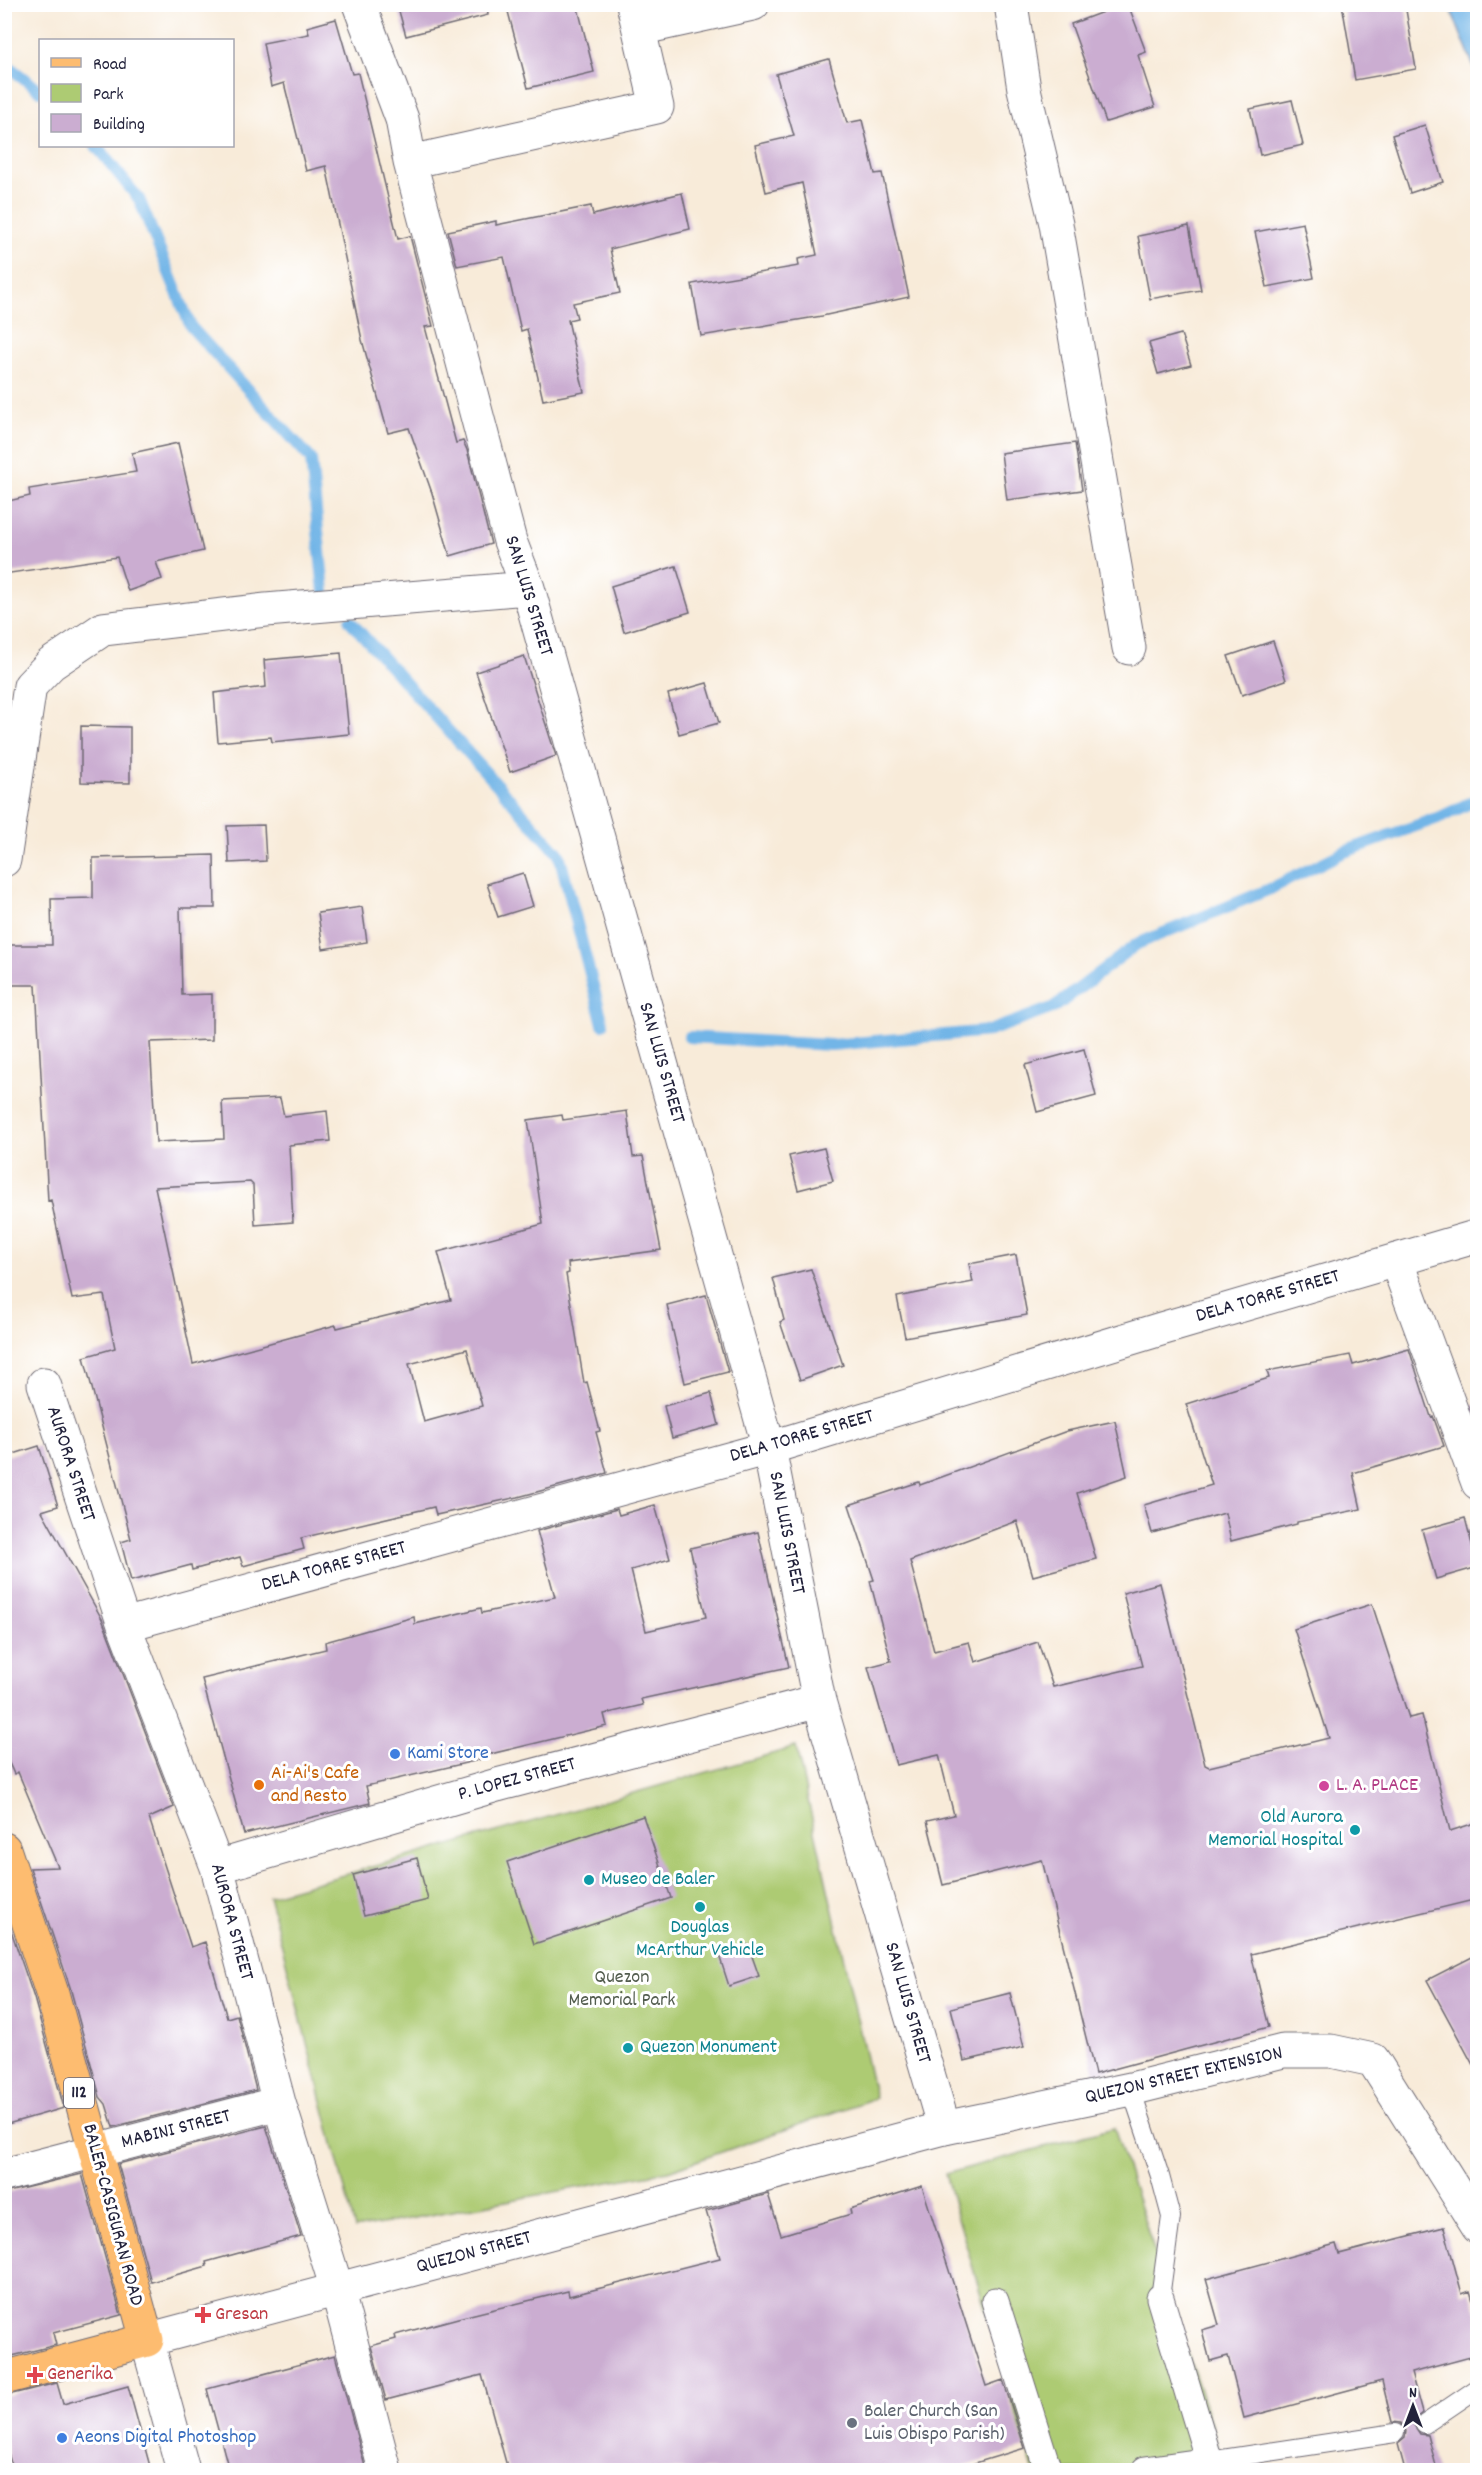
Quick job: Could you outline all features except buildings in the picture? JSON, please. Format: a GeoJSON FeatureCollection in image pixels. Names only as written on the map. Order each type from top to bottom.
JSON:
{"type":"FeatureCollection","features":[{"type":"Feature","properties":{"kind":"main road","name":"BALER-CASIGURAN ROAD"},"geometry":{"type":"LineString","coordinates":[[4,1849],[52,1994],[147,2340]]}},
{"type":"Feature","properties":{"kind":"main road","name":"QUEZON STREET"},"geometry":{"type":"LineString","coordinates":[[4,2378],[147,2340]]}},
{"type":"Feature","properties":{"kind":"street","name":"SAN LUIS STREET"},"geometry":{"type":"LineString","coordinates":[[359,4],[402,119],[410,162],[510,541],[528,588],[769,1448],[819,1701],[944,2128]]}},
{"type":"Feature","properties":{"kind":"street"},"geometry":{"type":"LineString","coordinates":[[410,162],[657,107],[636,17],[753,4]]}},
{"type":"Feature","properties":{"kind":"street"},"geometry":{"type":"LineString","coordinates":[[1011,4],[1024,89],[1056,225],[1129,648]]}},
{"type":"Feature","properties":{"kind":"street"},"geometry":{"type":"LineString","coordinates":[[4,860],[30,686],[51,664],[103,629],[266,610],[528,588]]}},
{"type":"Feature","properties":{"kind":"street","name":"DELA TORRE STREET"},"geometry":{"type":"LineString","coordinates":[[124,1625],[769,1448],[1478,1236]]}},
{"type":"Feature","properties":{"kind":"street"},"geometry":{"type":"LineString","coordinates":[[1396,1260],[1478,1483]]}},
{"type":"Feature","properties":{"kind":"street","name":"AURORA STREET"},"geometry":{"type":"LineString","coordinates":[[44,1384],[124,1625],[217,1867],[279,2103],[338,2289],[385,2470]]}},
{"type":"Feature","properties":{"kind":"street","name":"P. LOPEZ STREET"},"geometry":{"type":"LineString","coordinates":[[217,1867],[497,1785],[819,1701]]}},
{"type":"Feature","properties":{"kind":"street","name":"QUEZON STREET EXTENSION"},"geometry":{"type":"LineString","coordinates":[[944,2128],[1131,2089],[1283,2051],[1330,2052],[1373,2060],[1478,2227]]}},
{"type":"Feature","properties":{"kind":"street","name":"MABINI STREET"},"geometry":{"type":"LineString","coordinates":[[4,2175],[279,2103]]}},
{"type":"Feature","properties":{"kind":"street","name":"QUEZON STREET"},"geometry":{"type":"LineString","coordinates":[[147,2340],[944,2128]]}},
{"type":"Feature","properties":{"kind":"street"},"geometry":{"type":"LineString","coordinates":[[1145,2470],[1209,2461],[1160,2298]]}},
{"type":"Feature","properties":{"kind":"street"},"geometry":{"type":"LineString","coordinates":[[995,2301],[1048,2470]]}},
{"type":"Feature","properties":{"kind":"street"},"geometry":{"type":"LineString","coordinates":[[147,2340],[183,2470]]}},
{"type":"Feature","properties":{"kind":"lane"},"geometry":{"type":"LineString","coordinates":[[1131,2089],[1171,2217],[1160,2298]]}},
{"type":"Feature","properties":{"kind":"lane"},"geometry":{"type":"LineString","coordinates":[[1425,2424],[1478,2388]]}},
{"type":"Feature","properties":{"kind":"lane"},"geometry":{"type":"LineString","coordinates":[[1209,2461],[1395,2433]]}},
{"type":"Feature","properties":{"kind":"green space","name":"Quezon Memorial Park"},"geometry":{"type":"Polygon","coordinates":[[[796,1747],[875,2098],[668,2171],[355,2229],[269,1896],[796,1747]]]}},
{"type":"Feature","properties":{"kind":"green space"},"geometry":{"type":"Polygon","coordinates":[[[1114,2128],[1226,2470],[1033,2470],[945,2174],[1114,2128]]]}},
{"type":"Feature","properties":{"kind":"water"},"geometry":{"type":"Polygon","coordinates":[[[1449,5],[1477,5],[1477,75],[1449,5]]]}},
{"type":"Feature","properties":{"kind":"waterway"},"geometry":{"type":"LineString","coordinates":[[4,63],[39,90]]}},
{"type":"Feature","properties":{"kind":"waterway"},"geometry":{"type":"LineString","coordinates":[[97,147],[139,199],[191,327],[311,459],[324,592]]}},
{"type":"Feature","properties":{"kind":"waterway"},"geometry":{"type":"LineString","coordinates":[[350,621],[559,854],[603,1024]]}},
{"type":"Feature","properties":{"kind":"waterway"},"geometry":{"type":"LineString","coordinates":[[689,1037],[831,1045],[989,1031],[1055,1007],[1137,944],[1270,889],[1344,852],[1443,816],[1478,799]]}},
{"type":"Feature","properties":{"kind":"place","name":"Kami Store"},"geometry":{"type":"Point","coordinates":[395,1754]}},
{"type":"Feature","properties":{"kind":"place","name":"Ai-Ai's Cafe and Resto"},"geometry":{"type":"Point","coordinates":[259,1785]}},
{"type":"Feature","properties":{"kind":"place","name":"L. A. PLACE"},"geometry":{"type":"Point","coordinates":[1324,1786]}},
{"type":"Feature","properties":{"kind":"place","name":"Old Aurora Memorial Hospital"},"geometry":{"type":"Point","coordinates":[1355,1830]}},
{"type":"Feature","properties":{"kind":"place","name":"Museo de Baler"},"geometry":{"type":"Point","coordinates":[589,1880]}},
{"type":"Feature","properties":{"kind":"place","name":"Douglas McArthur Vehicle"},"geometry":{"type":"Point","coordinates":[700,1907]}},
{"type":"Feature","properties":{"kind":"place","name":"Quezon Monument"},"geometry":{"type":"Point","coordinates":[628,2048]}},
{"type":"Feature","properties":{"kind":"place","name":"Gresan"},"geometry":{"type":"Point","coordinates":[203,2315]}},
{"type":"Feature","properties":{"kind":"place","name":"Generika"},"geometry":{"type":"Point","coordinates":[35,2375]}},
{"type":"Feature","properties":{"kind":"place","name":"Baler Church (San Luis Obispo Parish)"},"geometry":{"type":"Point","coordinates":[852,2423]}},
{"type":"Feature","properties":{"kind":"place","name":"Aeons Digital Photoshop"},"geometry":{"type":"Point","coordinates":[62,2438]}}]}
